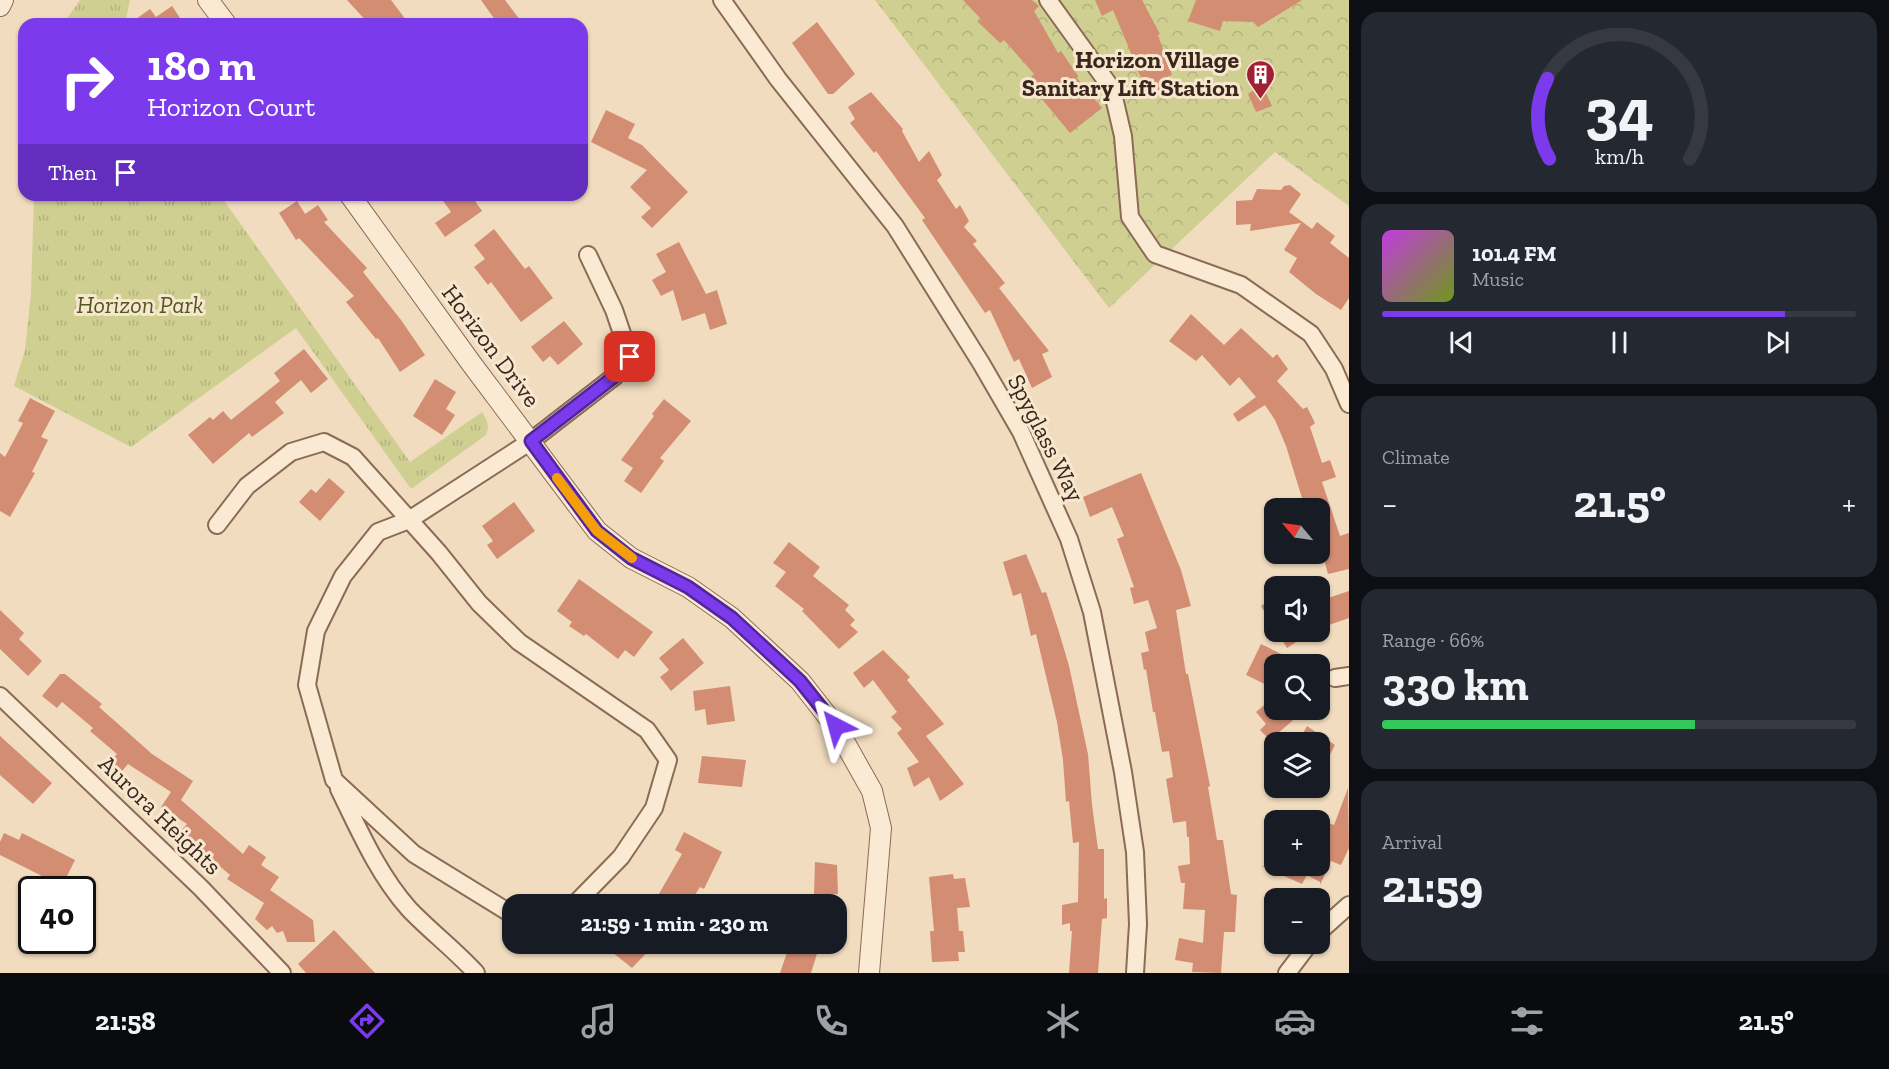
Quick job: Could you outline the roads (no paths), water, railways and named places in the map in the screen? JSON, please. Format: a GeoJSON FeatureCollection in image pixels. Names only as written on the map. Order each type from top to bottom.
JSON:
{"type":"FeatureCollection","features":[{"type":"Feature","properties":{"kind":"street"},"geometry":{"type":"LineString","coordinates":[[0,6],[3,0]]}},
{"type":"Feature","properties":{"kind":"street"},"geometry":{"type":"LineString","coordinates":[[208,0],[222,18]]}},
{"type":"Feature","properties":{"kind":"street","name":"Spyglass Way"},"geometry":{"type":"LineString","coordinates":[[722,0],[778,79],[895,226],[981,363],[1021,432],[1069,539],[1092,612],[1125,783],[1135,852],[1138,924],[1135,973]]}},
{"type":"Feature","properties":{"kind":"street"},"geometry":{"type":"LineString","coordinates":[[1048,0],[1112,89],[1123,136],[1130,217],[1155,254],[1241,285],[1311,334],[1334,369],[1349,404]]}},
{"type":"Feature","properties":{"kind":"street","name":"Horizon Drive"},"geometry":{"type":"LineString","coordinates":[[354,201],[471,363],[597,531],[631,558],[688,587],[732,618],[800,681],[836,726],[872,791],[881,828],[869,973]]}},
{"type":"Feature","properties":{"kind":"street"},"geometry":{"type":"LineString","coordinates":[[476,973],[409,908],[373,859],[334,780],[307,685],[316,631],[342,576],[378,532],[410,520],[531,441],[615,376],[630,357],[614,310],[588,255]]}},
{"type":"Feature","properties":{"kind":"street"},"geometry":{"type":"LineString","coordinates":[[217,525],[247,486],[291,452],[324,442],[353,457],[440,553],[479,603],[519,642],[647,730],[668,760],[654,808],[621,856],[585,894]]}},
{"type":"Feature","properties":{"kind":"street","name":"Aurora Heights"},"geometry":{"type":"LineString","coordinates":[[0,696],[201,888],[282,973]]}},
{"type":"Feature","properties":{"kind":"street"},"geometry":{"type":"LineString","coordinates":[[334,780],[414,854],[502,908]]}},
{"type":"Feature","properties":{"kind":"street"},"geometry":{"type":"LineString","coordinates":[[1330,922],[1349,905]]}},
{"type":"Feature","properties":{"kind":"street"},"geometry":{"type":"LineString","coordinates":[[1287,973],[1301,954]]}},
{"type":"Feature","properties":{"kind":"place","name":"Horizon Village Sanitary Lift Station"},"geometry":{"type":"Point","coordinates":[1260,100]}},
{"type":"Feature","properties":{"kind":"park label","name":"Horizon Park"},"geometry":{"type":"Point","coordinates":[140,305]}}]}
